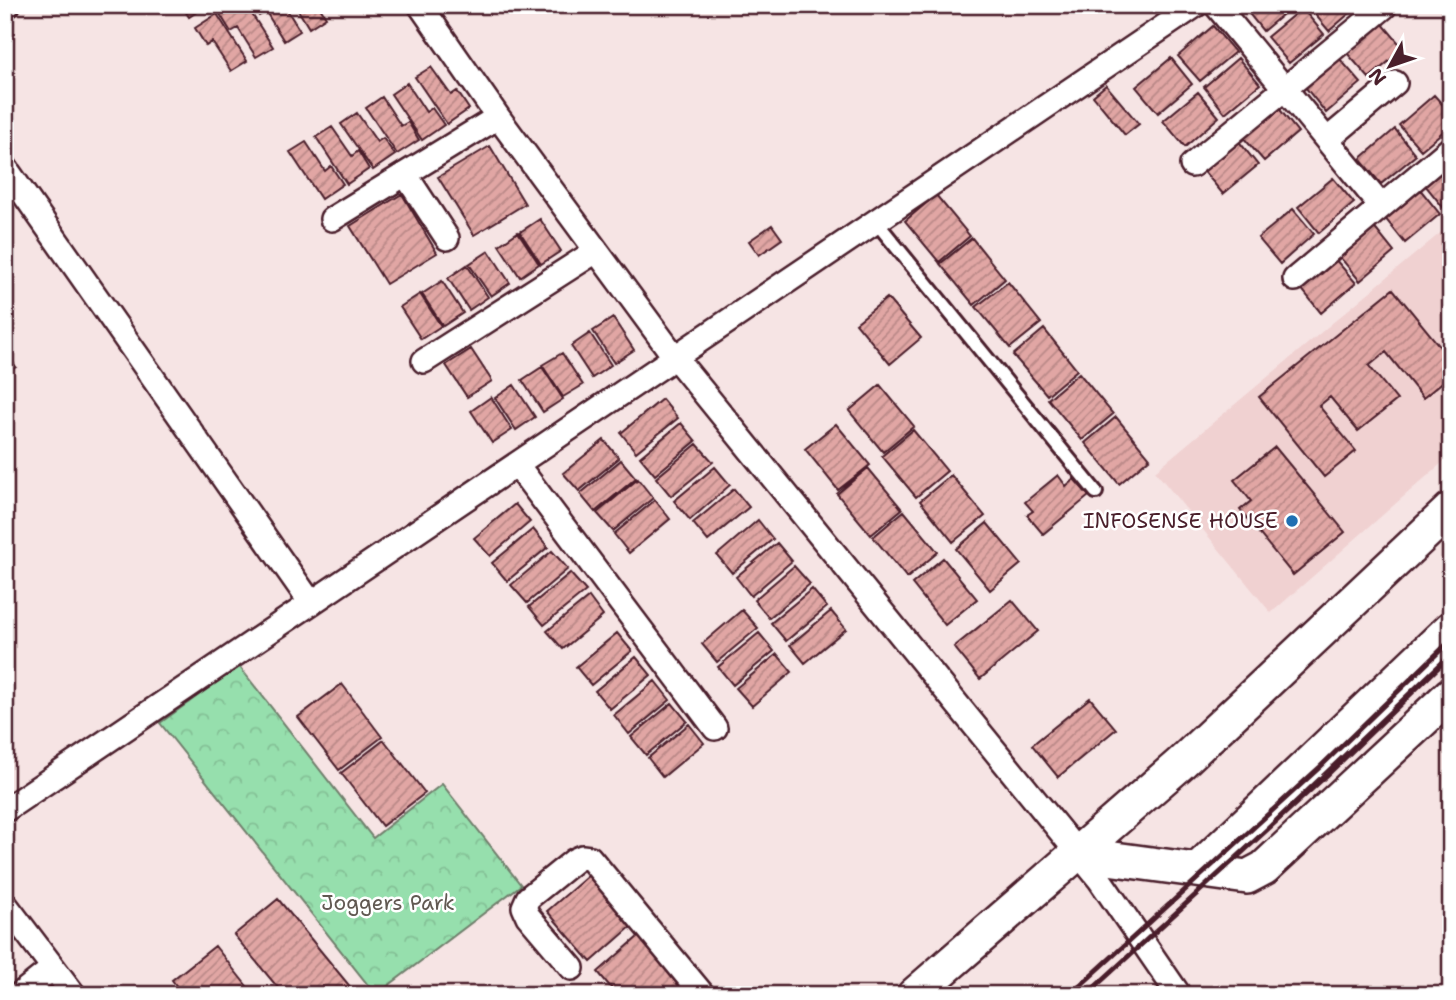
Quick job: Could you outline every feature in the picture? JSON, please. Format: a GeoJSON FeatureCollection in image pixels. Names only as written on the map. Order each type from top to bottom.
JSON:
{"type":"FeatureCollection","features":[{"type":"Feature","properties":{"kind":"street"},"geometry":{"type":"LineString","coordinates":[[420,5],[498,117],[674,356],[1100,880],[1179,995]]}},
{"type":"Feature","properties":{"kind":"street"},"geometry":{"type":"LineString","coordinates":[[5,810],[1196,5]]}},
{"type":"Feature","properties":{"kind":"street"},"geometry":{"type":"LineString","coordinates":[[1216,5],[1381,206]]}},
{"type":"Feature","properties":{"kind":"street"},"geometry":{"type":"LineString","coordinates":[[1192,165],[1384,7]]}},
{"type":"Feature","properties":{"kind":"street"},"geometry":{"type":"LineString","coordinates":[[1327,140],[1395,83]]}},
{"type":"Feature","properties":{"kind":"street"},"geometry":{"type":"LineString","coordinates":[[332,219],[498,117]]}},
{"type":"Feature","properties":{"kind":"street"},"geometry":{"type":"LineString","coordinates":[[1295,279],[1451,148]]}},
{"type":"Feature","properties":{"kind":"street"},"geometry":{"type":"LineString","coordinates":[[5,167],[311,603]]}},
{"type":"Feature","properties":{"kind":"street"},"geometry":{"type":"LineString","coordinates":[[405,174],[447,238]]}},
{"type":"Feature","properties":{"kind":"street"},"geometry":{"type":"LineString","coordinates":[[424,361],[596,251]]}},
{"type":"Feature","properties":{"kind":"street"},"geometry":{"type":"LineString","coordinates":[[517,466],[715,728]]}},
{"type":"Feature","properties":{"kind":"street"},"geometry":{"type":"LineString","coordinates":[[914,995],[1180,764],[1451,509]]}},
{"type":"Feature","properties":{"kind":"street"},"geometry":{"type":"LineString","coordinates":[[1197,870],[1451,628]]}},
{"type":"Feature","properties":{"kind":"street"},"geometry":{"type":"LineString","coordinates":[[1078,854],[1247,877],[1264,868],[1451,694]]}},
{"type":"Feature","properties":{"kind":"street"},"geometry":{"type":"LineString","coordinates":[[572,968],[528,916],[524,907],[528,898],[575,860],[590,858],[704,995]]}},
{"type":"Feature","properties":{"kind":"street"},"geometry":{"type":"LineString","coordinates":[[5,904],[74,995]]}},
{"type":"Feature","properties":{"kind":"street"},"geometry":{"type":"LineString","coordinates":[[19,995],[53,968]]}},
{"type":"Feature","properties":{"kind":"lane"},"geometry":{"type":"LineString","coordinates":[[877,223],[1096,492]]}},
{"type":"Feature","properties":{"kind":"shaded area"},"geometry":{"type":"Polygon","coordinates":[[[1451,224],[1451,455],[1271,613],[1155,471],[1451,224]]]}},
{"type":"Feature","properties":{"kind":"green space","name":"Joggers Park"},"geometry":{"type":"Polygon","coordinates":[[[239,666],[373,838],[442,784],[521,885],[376,995],[160,723],[239,666]]]}},
{"type":"Feature","properties":{"kind":"building"},"geometry":{"type":"Polygon","coordinates":[[[181,5],[207,5],[189,17],[181,5]]]}},
{"type":"Feature","properties":{"kind":"building"},"geometry":{"type":"Polygon","coordinates":[[[234,5],[246,5],[273,47],[256,57],[238,28],[231,32],[220,14],[234,5]]]}},
{"type":"Feature","properties":{"kind":"building"},"geometry":{"type":"Polygon","coordinates":[[[253,5],[284,5],[300,31],[284,41],[266,12],[259,16],[253,5]]]}},
{"type":"Feature","properties":{"kind":"building"},"geometry":{"type":"Polygon","coordinates":[[[295,5],[318,5],[326,17],[309,28],[295,5]]]}},
{"type":"Feature","properties":{"kind":"building"},"geometry":{"type":"Polygon","coordinates":[[[1242,5],[1294,5],[1263,31],[1242,5]]]}},
{"type":"Feature","properties":{"kind":"building"},"geometry":{"type":"Polygon","coordinates":[[[1307,5],[1359,5],[1329,31],[1307,5]]]}},
{"type":"Feature","properties":{"kind":"building"},"geometry":{"type":"Polygon","coordinates":[[[1302,8],[1324,34],[1289,63],[1267,37],[1302,8]]]}},
{"type":"Feature","properties":{"kind":"building"},"geometry":{"type":"Polygon","coordinates":[[[217,14],[247,61],[231,71],[212,42],[206,46],[195,28],[217,14]]]}},
{"type":"Feature","properties":{"kind":"building"},"geometry":{"type":"Polygon","coordinates":[[[1382,23],[1404,49],[1369,78],[1347,53],[1382,23]]]}},
{"type":"Feature","properties":{"kind":"building"},"geometry":{"type":"Polygon","coordinates":[[[1213,26],[1235,52],[1200,81],[1178,56],[1213,26]]]}},
{"type":"Feature","properties":{"kind":"building"},"geometry":{"type":"Polygon","coordinates":[[[1171,58],[1192,84],[1158,113],[1136,87],[1171,58]]]}},
{"type":"Feature","properties":{"kind":"building"},"geometry":{"type":"Polygon","coordinates":[[[1238,58],[1260,84],[1225,113],[1204,87],[1238,58]]]}},
{"type":"Feature","properties":{"kind":"building"},"geometry":{"type":"Polygon","coordinates":[[[1339,58],[1361,83],[1326,113],[1305,87],[1339,58]]]}},
{"type":"Feature","properties":{"kind":"building"},"geometry":{"type":"Polygon","coordinates":[[[431,67],[451,95],[457,91],[469,109],[447,124],[415,77],[431,67]]]}},
{"type":"Feature","properties":{"kind":"building"},"geometry":{"type":"Polygon","coordinates":[[[407,83],[426,112],[432,108],[444,125],[422,140],[391,94],[407,83]]]}},
{"type":"Feature","properties":{"kind":"building"},"geometry":{"type":"Polygon","coordinates":[[[1106,85],[1139,124],[1125,135],[1093,96],[1106,85]]]}},
{"type":"Feature","properties":{"kind":"building"},"geometry":{"type":"Polygon","coordinates":[[[1198,92],[1219,117],[1185,147],[1163,121],[1198,92]]]}},
{"type":"Feature","properties":{"kind":"building"},"geometry":{"type":"Polygon","coordinates":[[[1434,95],[1451,114],[1451,125],[1421,150],[1399,125],[1434,95]]]}},
{"type":"Feature","properties":{"kind":"building"},"geometry":{"type":"Polygon","coordinates":[[[382,97],[401,126],[408,122],[419,140],[397,154],[366,108],[382,97]]]}},
{"type":"Feature","properties":{"kind":"building"},"geometry":{"type":"Polygon","coordinates":[[[1277,106],[1298,132],[1264,161],[1242,136],[1277,106]]]}},
{"type":"Feature","properties":{"kind":"building"},"geometry":{"type":"Polygon","coordinates":[[[357,113],[377,142],[383,138],[395,155],[373,170],[341,124],[357,113]]]}},
{"type":"Feature","properties":{"kind":"building"},"geometry":{"type":"Polygon","coordinates":[[[332,127],[352,156],[358,151],[369,169],[347,184],[316,137],[332,127]]]}},
{"type":"Feature","properties":{"kind":"building"},"geometry":{"type":"Polygon","coordinates":[[[1395,129],[1416,155],[1381,184],[1360,159],[1395,129]]]}},
{"type":"Feature","properties":{"kind":"building"},"geometry":{"type":"Polygon","coordinates":[[[1237,139],[1258,165],[1223,194],[1202,169],[1237,139]]]}},
{"type":"Feature","properties":{"kind":"building"},"geometry":{"type":"Polygon","coordinates":[[[306,142],[325,171],[331,166],[343,184],[321,199],[290,152],[306,142]]]}},
{"type":"Feature","properties":{"kind":"building"},"geometry":{"type":"Polygon","coordinates":[[[490,146],[525,204],[474,235],[438,177],[490,146]]]}},
{"type":"Feature","properties":{"kind":"building"},"geometry":{"type":"Polygon","coordinates":[[[1451,164],[1451,207],[1446,211],[1425,185],[1451,164]]]}},
{"type":"Feature","properties":{"kind":"building"},"geometry":{"type":"Polygon","coordinates":[[[1333,178],[1354,203],[1319,233],[1298,207],[1333,178]]]}},
{"type":"Feature","properties":{"kind":"building"},"geometry":{"type":"Polygon","coordinates":[[[1419,188],[1440,214],[1405,243],[1384,217],[1419,188]]]}},
{"type":"Feature","properties":{"kind":"building"},"geometry":{"type":"Polygon","coordinates":[[[402,194],[437,253],[386,284],[350,226],[402,194]]]}},
{"type":"Feature","properties":{"kind":"building"},"geometry":{"type":"Polygon","coordinates":[[[936,195],[970,236],[939,262],[905,221],[936,195]]]}},
{"type":"Feature","properties":{"kind":"building"},"geometry":{"type":"Polygon","coordinates":[[[1293,209],[1314,234],[1280,264],[1258,238],[1293,209]]]}},
{"type":"Feature","properties":{"kind":"building"},"geometry":{"type":"Polygon","coordinates":[[[540,219],[561,251],[541,264],[520,232],[540,219]]]}},
{"type":"Feature","properties":{"kind":"building"},"geometry":{"type":"Polygon","coordinates":[[[772,225],[782,239],[759,255],[749,241],[772,225]]]}},
{"type":"Feature","properties":{"kind":"building"},"geometry":{"type":"Polygon","coordinates":[[[1373,226],[1394,252],[1360,281],[1338,255],[1373,226]]]}},
{"type":"Feature","properties":{"kind":"building"},"geometry":{"type":"Polygon","coordinates":[[[518,232],[539,264],[520,277],[499,245],[518,232]]]}},
{"type":"Feature","properties":{"kind":"building"},"geometry":{"type":"Polygon","coordinates":[[[972,238],[1005,279],[974,305],[940,264],[972,238]]]}},
{"type":"Feature","properties":{"kind":"building"},"geometry":{"type":"Polygon","coordinates":[[[489,251],[510,283],[491,296],[469,264],[489,251]]]}},
{"type":"Feature","properties":{"kind":"building"},"geometry":{"type":"Polygon","coordinates":[[[1334,258],[1356,283],[1321,313],[1300,287],[1334,258]]]}},
{"type":"Feature","properties":{"kind":"building"},"geometry":{"type":"Polygon","coordinates":[[[467,265],[488,297],[469,310],[448,278],[467,265]]]}},
{"type":"Feature","properties":{"kind":"building"},"geometry":{"type":"Polygon","coordinates":[[[442,281],[463,313],[443,326],[422,294],[442,281]]]}},
{"type":"Feature","properties":{"kind":"building"},"geometry":{"type":"Polygon","coordinates":[[[1008,282],[1041,323],[1010,348],[976,307],[1008,282]]]}},
{"type":"Feature","properties":{"kind":"building"},"geometry":{"type":"Polygon","coordinates":[[[1393,289],[1451,360],[1451,375],[1423,398],[1386,352],[1369,366],[1397,400],[1358,431],[1330,397],[1319,406],[1356,451],[1324,477],[1259,397],[1393,289]]]}},
{"type":"Feature","properties":{"kind":"building"},"geometry":{"type":"Polygon","coordinates":[[[420,294],[441,326],[421,339],[400,307],[420,294]]]}},
{"type":"Feature","properties":{"kind":"building"},"geometry":{"type":"Polygon","coordinates":[[[887,298],[921,338],[890,364],[856,323],[887,298]]]}},
{"type":"Feature","properties":{"kind":"building"},"geometry":{"type":"Polygon","coordinates":[[[613,318],[634,350],[614,363],[593,331],[613,318]]]}},
{"type":"Feature","properties":{"kind":"building"},"geometry":{"type":"Polygon","coordinates":[[[1044,329],[1077,370],[1047,395],[1013,355],[1044,329]]]}},
{"type":"Feature","properties":{"kind":"building"},"geometry":{"type":"Polygon","coordinates":[[[590,333],[611,365],[592,378],[571,346],[590,333]]]}},
{"type":"Feature","properties":{"kind":"building"},"geometry":{"type":"Polygon","coordinates":[[[471,349],[492,381],[467,397],[446,365],[471,349]]]}},
{"type":"Feature","properties":{"kind":"building"},"geometry":{"type":"Polygon","coordinates":[[[5,350],[16,367],[5,374],[5,350]]]}},
{"type":"Feature","properties":{"kind":"building"},"geometry":{"type":"Polygon","coordinates":[[[562,353],[583,385],[563,397],[542,365],[562,353]]]}},
{"type":"Feature","properties":{"kind":"building"},"geometry":{"type":"Polygon","coordinates":[[[542,367],[563,399],[543,412],[522,380],[542,367]]]}},
{"type":"Feature","properties":{"kind":"building"},"geometry":{"type":"Polygon","coordinates":[[[1079,373],[1113,414],[1082,440],[1048,399],[1079,373]]]}},
{"type":"Feature","properties":{"kind":"building"},"geometry":{"type":"Polygon","coordinates":[[[514,385],[535,417],[516,430],[495,398],[514,385]]]}},
{"type":"Feature","properties":{"kind":"building"},"geometry":{"type":"Polygon","coordinates":[[[880,385],[914,426],[883,452],[849,411],[880,385]]]}},
{"type":"Feature","properties":{"kind":"building"},"geometry":{"type":"Polygon","coordinates":[[[491,397],[512,430],[492,443],[471,411],[491,397]]]}},
{"type":"Feature","properties":{"kind":"building"},"geometry":{"type":"Polygon","coordinates":[[[662,399],[678,418],[636,452],[621,433],[662,399]]]}},
{"type":"Feature","properties":{"kind":"building"},"geometry":{"type":"Polygon","coordinates":[[[1116,417],[1150,458],[1119,484],[1085,443],[1116,417]]]}},
{"type":"Feature","properties":{"kind":"building"},"geometry":{"type":"Polygon","coordinates":[[[681,423],[696,441],[655,475],[640,457],[681,423]]]}},
{"type":"Feature","properties":{"kind":"building"},"geometry":{"type":"Polygon","coordinates":[[[836,424],[870,465],[838,490],[805,449],[836,424]]]}},
{"type":"Feature","properties":{"kind":"building"},"geometry":{"type":"Polygon","coordinates":[[[913,430],[947,471],[916,497],[882,456],[913,430]]]}},
{"type":"Feature","properties":{"kind":"building"},"geometry":{"type":"Polygon","coordinates":[[[604,440],[619,458],[579,491],[563,473],[604,440]]]}},
{"type":"Feature","properties":{"kind":"building"},"geometry":{"type":"Polygon","coordinates":[[[697,444],[713,462],[671,496],[656,478],[697,444]]]}},
{"type":"Feature","properties":{"kind":"building","name":"INFOSENSE HOUSE"},"geometry":{"type":"Polygon","coordinates":[[[1275,447],[1345,532],[1293,575],[1240,510],[1251,501],[1234,480],[1275,447]]]}},
{"type":"Feature","properties":{"kind":"building"},"geometry":{"type":"Polygon","coordinates":[[[621,460],[636,478],[595,512],[580,494],[621,460]]]}},
{"type":"Feature","properties":{"kind":"building"},"geometry":{"type":"Polygon","coordinates":[[[715,467],[730,485],[690,520],[674,501],[715,467]]]}},
{"type":"Feature","properties":{"kind":"building"},"geometry":{"type":"Polygon","coordinates":[[[868,468],[902,509],[871,535],[837,494],[868,468]]]}},
{"type":"Feature","properties":{"kind":"building"},"geometry":{"type":"Polygon","coordinates":[[[951,475],[985,516],[953,542],[920,501],[951,475]]]}},
{"type":"Feature","properties":{"kind":"building"},"geometry":{"type":"Polygon","coordinates":[[[1058,475],[1066,486],[1074,479],[1089,496],[1043,534],[1027,515],[1033,511],[1025,502],[1058,475]]]}},
{"type":"Feature","properties":{"kind":"building"},"geometry":{"type":"Polygon","coordinates":[[[638,479],[653,498],[613,531],[597,513],[638,479]]]}},
{"type":"Feature","properties":{"kind":"building"},"geometry":{"type":"Polygon","coordinates":[[[734,489],[749,507],[708,541],[693,523],[734,489]]]}},
{"type":"Feature","properties":{"kind":"building"},"geometry":{"type":"Polygon","coordinates":[[[655,500],[670,519],[629,553],[614,534],[655,500]]]}},
{"type":"Feature","properties":{"kind":"building"},"geometry":{"type":"Polygon","coordinates":[[[515,504],[530,522],[490,556],[474,538],[515,504]]]}},
{"type":"Feature","properties":{"kind":"building"},"geometry":{"type":"Polygon","coordinates":[[[904,511],[938,552],[907,578],[873,537],[904,511]]]}},
{"type":"Feature","properties":{"kind":"building"},"geometry":{"type":"Polygon","coordinates":[[[758,520],[773,539],[732,573],[717,555],[758,520]]]}},
{"type":"Feature","properties":{"kind":"building"},"geometry":{"type":"Polygon","coordinates":[[[987,523],[1021,564],[990,590],[956,549],[987,523]]]}},
{"type":"Feature","properties":{"kind":"building"},"geometry":{"type":"Polygon","coordinates":[[[533,529],[548,547],[507,581],[492,563],[533,529]]]}},
{"type":"Feature","properties":{"kind":"building"},"geometry":{"type":"Polygon","coordinates":[[[777,543],[792,561],[751,596],[736,577],[777,543]]]}},
{"type":"Feature","properties":{"kind":"building"},"geometry":{"type":"Polygon","coordinates":[[[552,551],[568,569],[527,603],[511,585],[552,551]]]}},
{"type":"Feature","properties":{"kind":"building"},"geometry":{"type":"Polygon","coordinates":[[[943,558],[977,599],[945,625],[912,584],[943,558]]]}},
{"type":"Feature","properties":{"kind":"building"},"geometry":{"type":"Polygon","coordinates":[[[794,566],[810,584],[769,618],[754,600],[794,566]]]}},
{"type":"Feature","properties":{"kind":"building"},"geometry":{"type":"Polygon","coordinates":[[[570,573],[586,591],[544,625],[529,607],[570,573]]]}},
{"type":"Feature","properties":{"kind":"building"},"geometry":{"type":"Polygon","coordinates":[[[812,589],[827,607],[786,641],[771,623],[812,589]]]}},
{"type":"Feature","properties":{"kind":"building"},"geometry":{"type":"Polygon","coordinates":[[[589,597],[603,616],[563,649],[547,631],[589,597]]]}},
{"type":"Feature","properties":{"kind":"building"},"geometry":{"type":"Polygon","coordinates":[[[1012,600],[1038,631],[980,679],[954,647],[1012,600]]]}},
{"type":"Feature","properties":{"kind":"building"},"geometry":{"type":"Polygon","coordinates":[[[742,610],[758,628],[717,662],[702,644],[742,610]]]}},
{"type":"Feature","properties":{"kind":"building"},"geometry":{"type":"Polygon","coordinates":[[[831,611],[846,629],[805,663],[790,645],[831,611]]]}},
{"type":"Feature","properties":{"kind":"building"},"geometry":{"type":"Polygon","coordinates":[[[617,633],[632,651],[591,685],[576,667],[617,633]]]}},
{"type":"Feature","properties":{"kind":"building"},"geometry":{"type":"Polygon","coordinates":[[[759,633],[774,651],[733,685],[718,667],[759,633]]]}},
{"type":"Feature","properties":{"kind":"building"},"geometry":{"type":"Polygon","coordinates":[[[777,654],[792,672],[752,706],[736,688],[777,654]]]}},
{"type":"Feature","properties":{"kind":"building"},"geometry":{"type":"Polygon","coordinates":[[[636,657],[651,675],[610,709],[595,691],[636,657]]]}},
{"type":"Feature","properties":{"kind":"building"},"geometry":{"type":"Polygon","coordinates":[[[655,681],[670,700],[629,734],[614,715],[655,681]]]}},
{"type":"Feature","properties":{"kind":"building"},"geometry":{"type":"Polygon","coordinates":[[[342,684],[382,737],[339,770],[298,717],[342,684]]]}},
{"type":"Feature","properties":{"kind":"building"},"geometry":{"type":"Polygon","coordinates":[[[1090,698],[1116,729],[1058,777],[1032,745],[1090,698]]]}},
{"type":"Feature","properties":{"kind":"building"},"geometry":{"type":"Polygon","coordinates":[[[672,703],[687,721],[646,755],[631,737],[672,703]]]}},
{"type":"Feature","properties":{"kind":"building"},"geometry":{"type":"Polygon","coordinates":[[[689,724],[704,743],[663,777],[648,758],[689,724]]]}},
{"type":"Feature","properties":{"kind":"building"},"geometry":{"type":"Polygon","coordinates":[[[384,740],[425,793],[382,826],[341,773],[384,740]]]}},
{"type":"Feature","properties":{"kind":"building"},"geometry":{"type":"Polygon","coordinates":[[[589,875],[632,926],[591,962],[547,911],[589,875]]]}},
{"type":"Feature","properties":{"kind":"building"},"geometry":{"type":"Polygon","coordinates":[[[278,899],[357,995],[284,995],[234,935],[278,899]]]}},
{"type":"Feature","properties":{"kind":"building"},"geometry":{"type":"Polygon","coordinates":[[[639,936],[683,987],[674,995],[617,995],[598,972],[639,936]]]}},
{"type":"Feature","properties":{"kind":"building"},"geometry":{"type":"Polygon","coordinates":[[[215,946],[254,995],[183,995],[172,980],[215,946]]]}},
{"type":"Feature","properties":{"kind":"railway"},"geometry":{"type":"LineString","coordinates":[[1070,995],[1320,767],[1451,640]]}},
{"type":"Feature","properties":{"kind":"railway"},"geometry":{"type":"LineString","coordinates":[[1086,995],[1327,775],[1451,655]]}},
{"type":"Feature","properties":{"kind":"place","name":"INFOSENSE HOUSE"},"geometry":{"type":"Point","coordinates":[1292,521]}}]}
